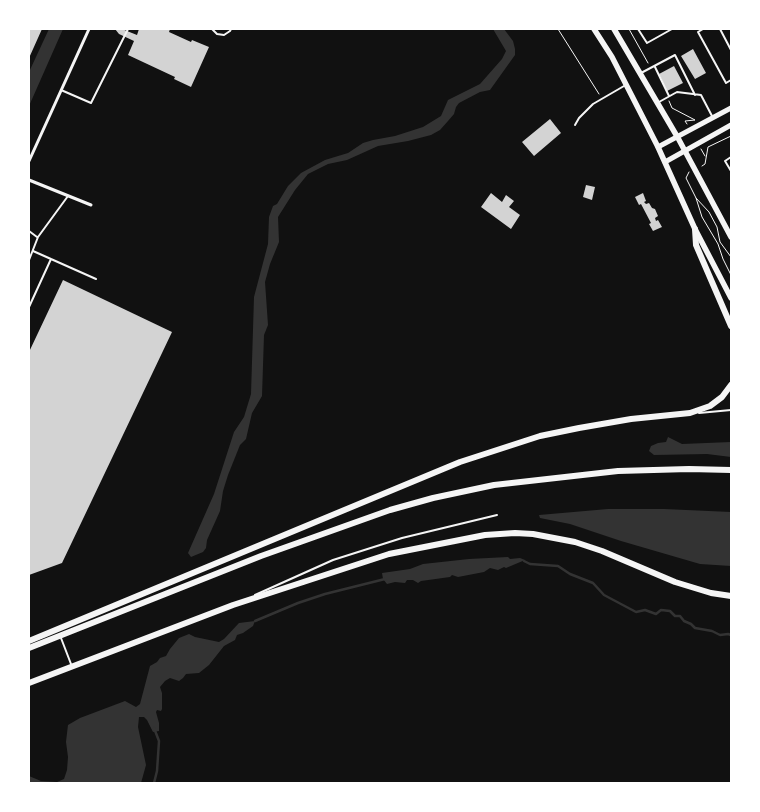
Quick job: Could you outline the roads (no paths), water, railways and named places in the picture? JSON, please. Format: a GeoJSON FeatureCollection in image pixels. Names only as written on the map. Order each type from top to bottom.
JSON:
{"type":"FeatureCollection","features":[{"type":"Feature","properties":{"kind":"highway"},"geometry":{"type":"LineString","coordinates":[[695,229],[696,245],[731,326]]}},
{"type":"Feature","properties":{"kind":"highway"},"geometry":{"type":"LineString","coordinates":[[29,641],[460,462],[540,436],[631,419],[690,414],[710,406],[722,397],[731,385]]}},
{"type":"Feature","properties":{"kind":"highway"},"geometry":{"type":"LineString","coordinates":[[29,648],[261,556],[390,510],[433,498],[534,479],[618,471],[731,470]]}},
{"type":"Feature","properties":{"kind":"highway"},"geometry":{"type":"LineString","coordinates":[[29,683],[233,605],[389,554],[485,535],[515,533],[540,535],[575,542],[602,551],[675,582],[711,593],[731,596]]}},
{"type":"Feature","properties":{"kind":"main road"},"geometry":{"type":"LineString","coordinates":[[594,29],[626,84],[658,147],[695,229],[731,298]]}},
{"type":"Feature","properties":{"kind":"main road"},"geometry":{"type":"LineString","coordinates":[[614,29],[678,138],[731,237]]}},
{"type":"Feature","properties":{"kind":"main road"},"geometry":{"type":"LineString","coordinates":[[658,147],[731,108]]}},
{"type":"Feature","properties":{"kind":"main road"},"geometry":{"type":"LineString","coordinates":[[665,162],[731,125]]}},
{"type":"Feature","properties":{"kind":"street"},"geometry":{"type":"LineString","coordinates":[[29,161],[89,29]]}},
{"type":"Feature","properties":{"kind":"street"},"geometry":{"type":"LineString","coordinates":[[29,180],[91,205]]}},
{"type":"Feature","properties":{"kind":"lane"},"geometry":{"type":"LineString","coordinates":[[61,90],[91,103],[128,29]]}},
{"type":"Feature","properties":{"kind":"lane"},"geometry":{"type":"LineString","coordinates":[[212,29],[217,34],[224,35],[231,29]]}},
{"type":"Feature","properties":{"kind":"lane"},"geometry":{"type":"LineString","coordinates":[[638,29],[646,43],[672,29]]}},
{"type":"Feature","properties":{"kind":"lane"},"geometry":{"type":"LineString","coordinates":[[703,29],[698,32],[726,83],[731,80]]}},
{"type":"Feature","properties":{"kind":"lane"},"geometry":{"type":"LineString","coordinates":[[720,29],[731,50]]}},
{"type":"Feature","properties":{"kind":"lane"},"geometry":{"type":"LineString","coordinates":[[641,74],[675,55],[695,94]]}},
{"type":"Feature","properties":{"kind":"lane"},"geometry":{"type":"LineString","coordinates":[[655,66],[669,96]]}},
{"type":"Feature","properties":{"kind":"lane"},"geometry":{"type":"LineString","coordinates":[[575,125],[579,118],[593,104],[626,84]]}},
{"type":"Feature","properties":{"kind":"lane"},"geometry":{"type":"LineString","coordinates":[[657,103],[677,92],[695,94],[701,96],[713,118]]}},
{"type":"Feature","properties":{"kind":"lane"},"geometry":{"type":"LineString","coordinates":[[731,157],[725,161],[731,171]]}},
{"type":"Feature","properties":{"kind":"lane"},"geometry":{"type":"LineString","coordinates":[[29,260],[38,237],[68,196]]}},
{"type":"Feature","properties":{"kind":"lane"},"geometry":{"type":"LineString","coordinates":[[29,231],[38,237]]}},
{"type":"Feature","properties":{"kind":"lane"},"geometry":{"type":"LineString","coordinates":[[33,251],[96,279]]}},
{"type":"Feature","properties":{"kind":"lane"},"geometry":{"type":"LineString","coordinates":[[29,306],[51,259]]}},
{"type":"Feature","properties":{"kind":"lane"},"geometry":{"type":"LineString","coordinates":[[690,414],[731,410]]}},
{"type":"Feature","properties":{"kind":"lane"},"geometry":{"type":"LineString","coordinates":[[233,605],[333,560],[402,538],[497,515]]}},
{"type":"Feature","properties":{"kind":"lane"},"geometry":{"type":"LineString","coordinates":[[61,636],[71,666]]}},
{"type":"Feature","properties":{"kind":"waterway"},"geometry":{"type":"LineString","coordinates":[[524,561],[530,564],[558,566],[570,574],[593,583],[604,595],[636,612],[645,610],[656,614],[661,610],[670,611],[695,628],[712,631],[720,635],[731,635]]}},
{"type":"Feature","properties":{"kind":"waterway"},"geometry":{"type":"LineString","coordinates":[[255,621],[325,594],[385,579]]}},
{"type":"Feature","properties":{"kind":"waterway"},"geometry":{"type":"LineString","coordinates":[[154,728],[159,741],[157,771],[154,783]]}}]}
